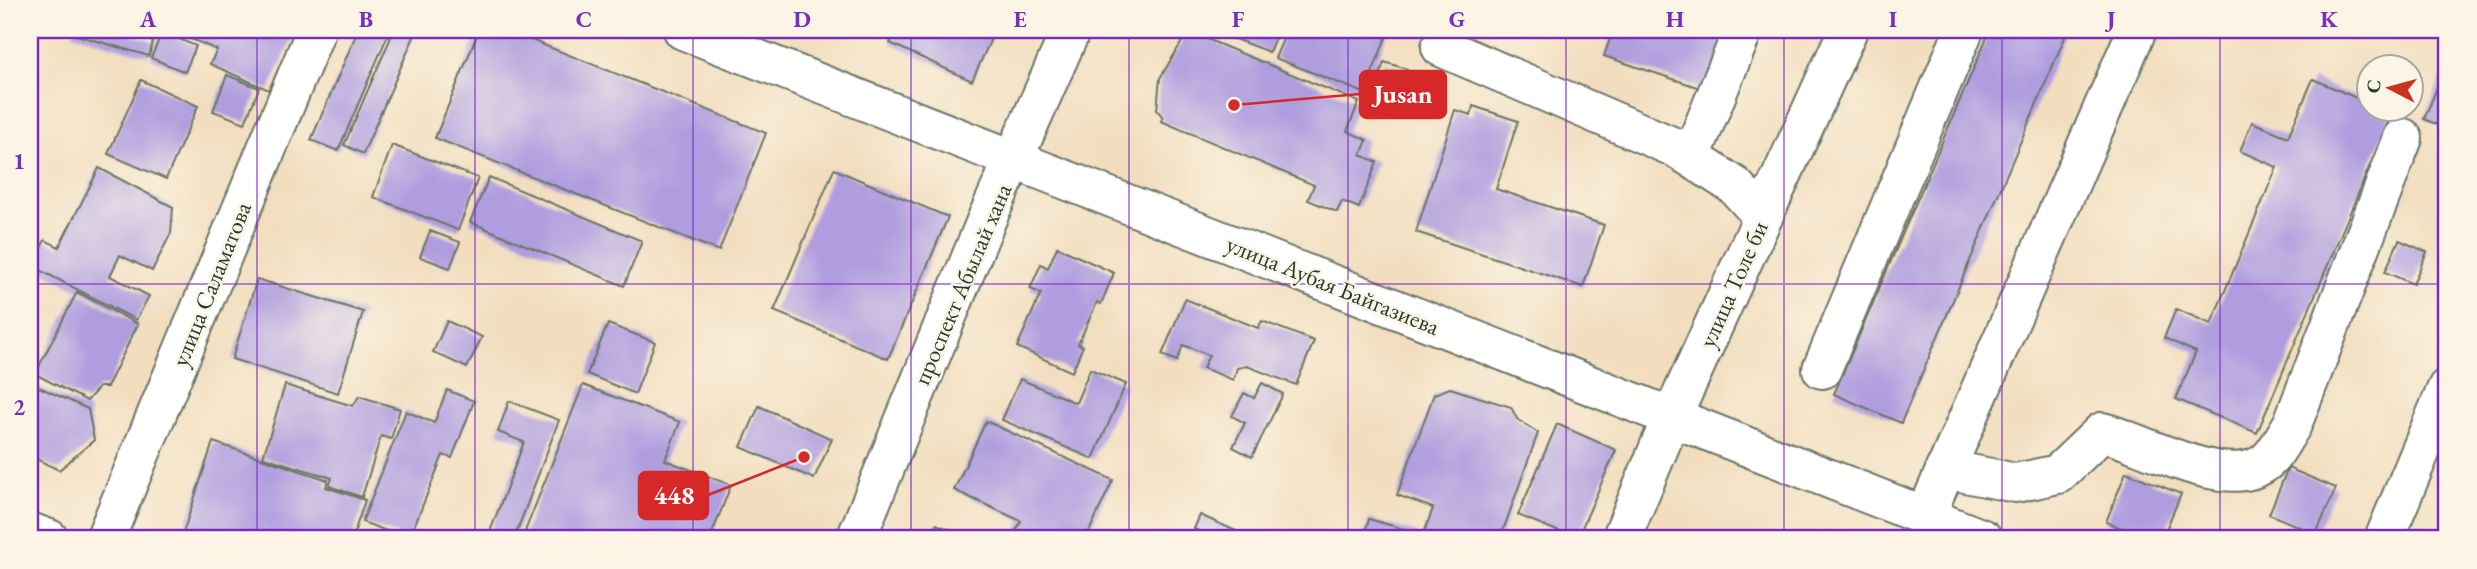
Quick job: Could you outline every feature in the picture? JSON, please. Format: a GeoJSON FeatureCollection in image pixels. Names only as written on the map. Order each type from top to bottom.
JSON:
{"type":"FeatureCollection","features":[{"type":"Feature","properties":{"kind":"main road","name":"улица Саламатова"},"geometry":{"type":"LineString","coordinates":[[105,539],[316,30]]}},
{"type":"Feature","properties":{"kind":"main road","name":"улица Аубая Байгазиева"},"geometry":{"type":"LineString","coordinates":[[683,30],[1983,539]]}},
{"type":"Feature","properties":{"kind":"main road","name":"проспект Абылай хана"},"geometry":{"type":"LineString","coordinates":[[856,539],[1014,159],[1071,30]]}},
{"type":"Feature","properties":{"kind":"main road"},"geometry":{"type":"LineString","coordinates":[[1691,158],[1743,30]]}},
{"type":"Feature","properties":{"kind":"main road","name":"улица Толе би"},"geometry":{"type":"LineString","coordinates":[[1621,539],[1671,419],[1848,30]]}},
{"type":"Feature","properties":{"kind":"main road"},"geometry":{"type":"LineString","coordinates":[[1822,369],[1964,30]]}},
{"type":"Feature","properties":{"kind":"main road"},"geometry":{"type":"LineString","coordinates":[[1925,517],[2137,30]]}},
{"type":"Feature","properties":{"kind":"main road"},"geometry":{"type":"LineString","coordinates":[[1441,47],[1676,148],[1735,186],[1763,217]]}},
{"type":"Feature","properties":{"kind":"main road"},"geometry":{"type":"LineString","coordinates":[[1945,469],[2016,483],[2058,474],[2102,432],[2211,471],[2230,473],[2249,469],[2270,459],[2291,425],[2403,138]]}},
{"type":"Feature","properties":{"kind":"main road"},"geometry":{"type":"LineString","coordinates":[[2384,539],[2447,388]]}},
{"type":"Feature","properties":{"kind":"main road"},"geometry":{"type":"LineString","coordinates":[[30,532],[49,539]]}},
{"type":"Feature","properties":{"kind":"building"},"geometry":{"type":"Polygon","coordinates":[[[74,30],[116,30],[153,41],[149,56],[73,34],[74,30]]]}},
{"type":"Feature","properties":{"kind":"building"},"geometry":{"type":"Polygon","coordinates":[[[171,30],[296,30],[269,90],[210,64],[217,50],[171,30]]]}},
{"type":"Feature","properties":{"kind":"building"},"geometry":{"type":"Polygon","coordinates":[[[358,30],[390,30],[338,151],[311,140],[358,30]]]}},
{"type":"Feature","properties":{"kind":"building"},"geometry":{"type":"Polygon","coordinates":[[[394,30],[416,32],[363,154],[344,145],[394,30]]]}},
{"type":"Feature","properties":{"kind":"building"},"geometry":{"type":"Polygon","coordinates":[[[479,30],[506,30],[766,133],[719,251],[435,138],[479,30]]]}},
{"type":"Feature","properties":{"kind":"building"},"geometry":{"type":"Polygon","coordinates":[[[896,30],[995,30],[972,81],[890,43],[896,30]]]}},
{"type":"Feature","properties":{"kind":"building"},"geometry":{"type":"Polygon","coordinates":[[[1211,30],[1278,30],[1269,52],[1211,30]]]}},
{"type":"Feature","properties":{"kind":"building"},"geometry":{"type":"Polygon","coordinates":[[[1287,30],[1311,30],[1325,35],[1327,30],[1389,30],[1364,93],[1275,58],[1287,30]]]}},
{"type":"Feature","properties":{"kind":"building"},"geometry":{"type":"Polygon","coordinates":[[[1613,30],[1728,30],[1709,91],[1604,56],[1613,30]]]}},
{"type":"Feature","properties":{"kind":"building"},"geometry":{"type":"Polygon","coordinates":[[[1990,30],[2068,30],[1901,423],[1834,394],[1990,30]]]}},
{"type":"Feature","properties":{"kind":"building"},"geometry":{"type":"Polygon","coordinates":[[[162,32],[196,46],[185,72],[151,58],[162,32]]]}},
{"type":"Feature","properties":{"kind":"building"},"geometry":{"type":"Polygon","coordinates":[[[1197,35],[1359,102],[1347,131],[1367,140],[1361,155],[1377,162],[1359,208],[1342,201],[1337,212],[1308,200],[1314,185],[1161,121],[1163,117],[1157,110],[1160,78],[1183,40],[1197,35]]]}},
{"type":"Feature","properties":{"kind":"building"},"geometry":{"type":"Polygon","coordinates":[[[1384,62],[1407,69],[1398,96],[1376,88],[1384,62]]]}},
{"type":"Feature","properties":{"kind":"building"},"geometry":{"type":"Polygon","coordinates":[[[227,75],[259,88],[245,123],[213,111],[227,75]]]}},
{"type":"Feature","properties":{"kind":"building"},"geometry":{"type":"Polygon","coordinates":[[[2442,76],[2447,79],[2447,129],[2424,119],[2442,76]]]}},
{"type":"Feature","properties":{"kind":"building"},"geometry":{"type":"Polygon","coordinates":[[[2313,79],[2354,97],[2354,122],[2388,122],[2257,433],[2176,399],[2196,352],[2164,338],[2176,309],[2211,324],[2277,167],[2240,151],[2252,122],[2288,137],[2313,79]]]}},
{"type":"Feature","properties":{"kind":"building"},"geometry":{"type":"Polygon","coordinates":[[[141,80],[198,106],[166,179],[108,154],[141,80]]]}},
{"type":"Feature","properties":{"kind":"building"},"geometry":{"type":"Polygon","coordinates":[[[1473,106],[1518,121],[1496,189],[1604,225],[1583,287],[1416,232],[1455,110],[1471,115],[1473,106]]]}},
{"type":"Feature","properties":{"kind":"building"},"geometry":{"type":"Polygon","coordinates":[[[392,145],[478,178],[458,230],[373,197],[392,145]]]}},
{"type":"Feature","properties":{"kind":"building"},"geometry":{"type":"Polygon","coordinates":[[[30,162],[36,164],[30,180],[30,162]]]}},
{"type":"Feature","properties":{"kind":"building"},"geometry":{"type":"Polygon","coordinates":[[[99,168],[173,207],[171,233],[152,271],[120,255],[110,276],[149,296],[136,320],[32,266],[45,240],[59,247],[99,168]]]}},
{"type":"Feature","properties":{"kind":"building"},"geometry":{"type":"Polygon","coordinates":[[[834,169],[948,217],[888,359],[774,311],[834,169]]]}},
{"type":"Feature","properties":{"kind":"building"},"geometry":{"type":"Polygon","coordinates":[[[489,177],[642,241],[624,286],[470,222],[489,177]]]}},
{"type":"Feature","properties":{"kind":"building"},"geometry":{"type":"Polygon","coordinates":[[[430,231],[460,242],[450,268],[420,257],[430,231]]]}},
{"type":"Feature","properties":{"kind":"building"},"geometry":{"type":"Polygon","coordinates":[[[2399,240],[2427,252],[2413,284],[2385,272],[2399,240]]]}},
{"type":"Feature","properties":{"kind":"building"},"geometry":{"type":"Polygon","coordinates":[[[1057,247],[1114,273],[1101,304],[1097,302],[1078,344],[1083,346],[1072,372],[1017,347],[1041,293],[1030,289],[1041,264],[1048,268],[1057,247]]]}},
{"type":"Feature","properties":{"kind":"building"},"geometry":{"type":"Polygon","coordinates":[[[257,279],[363,312],[338,393],[232,359],[257,279]]]}},
{"type":"Feature","properties":{"kind":"building"},"geometry":{"type":"Polygon","coordinates":[[[77,292],[138,324],[107,387],[99,387],[87,401],[35,374],[77,292]]]}},
{"type":"Feature","properties":{"kind":"building"},"geometry":{"type":"Polygon","coordinates":[[[1185,299],[1258,328],[1262,321],[1314,341],[1296,385],[1247,366],[1237,368],[1233,380],[1203,368],[1209,355],[1183,345],[1177,361],[1162,355],[1185,299]]]}},
{"type":"Feature","properties":{"kind":"building"},"geometry":{"type":"Polygon","coordinates":[[[447,321],[482,337],[467,368],[433,352],[447,321]]]}},
{"type":"Feature","properties":{"kind":"building"},"geometry":{"type":"Polygon","coordinates":[[[608,324],[655,342],[635,394],[587,374],[608,324]]]}},
{"type":"Feature","properties":{"kind":"building"},"geometry":{"type":"Polygon","coordinates":[[[1090,369],[1126,384],[1093,459],[1002,420],[1020,379],[1076,403],[1090,369]]]}},
{"type":"Feature","properties":{"kind":"building"},"geometry":{"type":"Polygon","coordinates":[[[30,383],[88,409],[94,440],[59,470],[30,456],[30,383]]]}},
{"type":"Feature","properties":{"kind":"building"},"geometry":{"type":"Polygon","coordinates":[[[1262,383],[1283,394],[1252,457],[1233,447],[1245,423],[1232,416],[1244,393],[1254,398],[1262,383]]]}},
{"type":"Feature","properties":{"kind":"building"},"geometry":{"type":"Polygon","coordinates":[[[285,385],[353,406],[359,396],[400,409],[391,439],[381,436],[362,497],[329,486],[332,478],[263,457],[285,385]]]}},
{"type":"Feature","properties":{"kind":"building"},"geometry":{"type":"Polygon","coordinates":[[[583,385],[680,422],[665,460],[731,485],[710,539],[522,539],[583,385]]]}},
{"type":"Feature","properties":{"kind":"building"},"geometry":{"type":"Polygon","coordinates":[[[1450,388],[1511,407],[1517,419],[1538,433],[1500,539],[1422,539],[1433,508],[1397,495],[1434,394],[1450,388]]]}},
{"type":"Feature","properties":{"kind":"building"},"geometry":{"type":"Polygon","coordinates":[[[447,390],[474,401],[452,458],[443,455],[409,539],[362,522],[406,411],[434,423],[447,390]]]}},
{"type":"Feature","properties":{"kind":"building"},"geometry":{"type":"Polygon","coordinates":[[[509,401],[559,420],[514,539],[493,539],[488,537],[524,442],[498,432],[509,401]]]}},
{"type":"Feature","properties":{"kind":"building"},"geometry":{"type":"Polygon","coordinates":[[[759,406],[832,439],[814,479],[741,447],[759,406]]]}},
{"type":"Feature","properties":{"kind":"building"},"geometry":{"type":"Polygon","coordinates":[[[986,421],[1113,480],[1087,536],[1078,532],[1075,539],[1012,539],[1021,521],[954,490],[986,421]]]}},
{"type":"Feature","properties":{"kind":"building"},"geometry":{"type":"Polygon","coordinates":[[[1557,424],[1616,450],[1577,539],[1518,515],[1557,424]]]}},
{"type":"Feature","properties":{"kind":"building"},"geometry":{"type":"Polygon","coordinates":[[[213,442],[328,480],[326,487],[365,500],[352,539],[181,539],[213,442]]]}},
{"type":"Feature","properties":{"kind":"building"},"geometry":{"type":"Polygon","coordinates":[[[2288,468],[2336,488],[2316,534],[2269,514],[2288,468]]]}},
{"type":"Feature","properties":{"kind":"building"},"geometry":{"type":"Polygon","coordinates":[[[2126,472],[2181,494],[2162,539],[2149,539],[2106,522],[2126,472]]]}},
{"type":"Feature","properties":{"kind":"building"},"geometry":{"type":"Polygon","coordinates":[[[1200,515],[1236,531],[1232,539],[1217,539],[1194,529],[1200,515]]]}},
{"type":"Feature","properties":{"kind":"building"},"geometry":{"type":"Polygon","coordinates":[[[1369,519],[1417,533],[1415,539],[1363,539],[1369,519]]]}},
{"type":"Feature","properties":{"kind":"building"},"geometry":{"type":"Polygon","coordinates":[[[936,524],[973,539],[930,539],[936,524]]]}},
{"type":"Feature","properties":{"kind":"place","name":"Jusan"},"geometry":{"type":"Point","coordinates":[1234,105]}},
{"type":"Feature","properties":{"kind":"place","name":"448"},"geometry":{"type":"Point","coordinates":[804,457]}}]}
